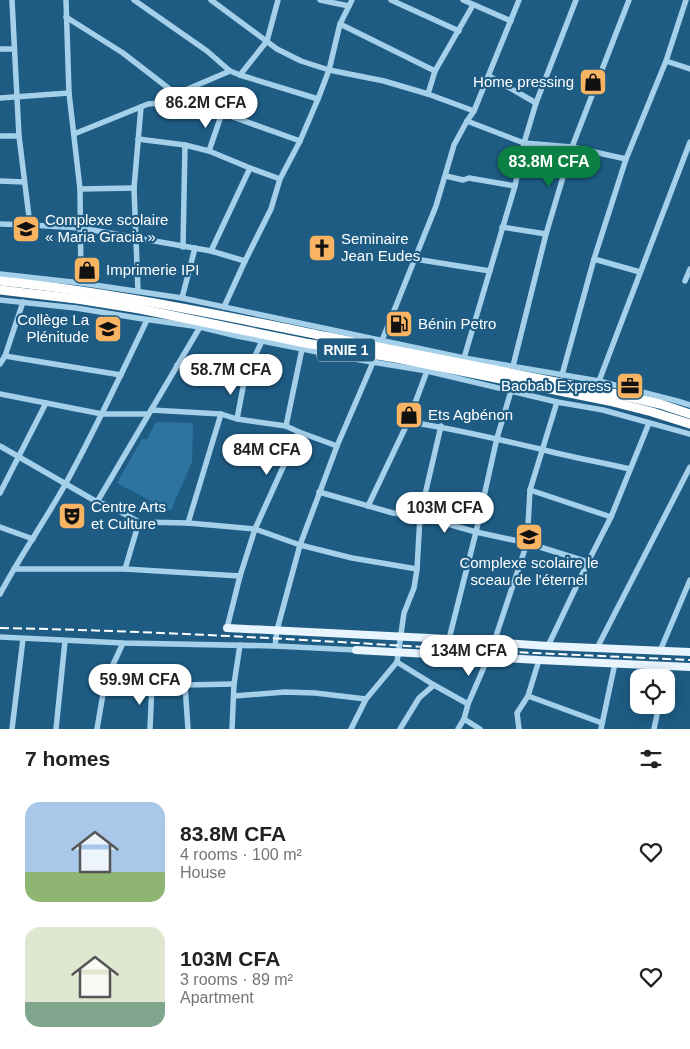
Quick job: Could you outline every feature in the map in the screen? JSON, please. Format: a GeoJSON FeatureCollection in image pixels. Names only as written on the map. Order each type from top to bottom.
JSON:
{"type":"FeatureCollection","features":[{"type":"Feature","properties":{"kind":"highway","name":"RNIE 1"},"geometry":{"type":"LineString","coordinates":[[0,281],[80,290],[141,300],[609,401],[690,424]]}},
{"type":"Feature","properties":{"kind":"highway","name":"RNIE 1"},"geometry":{"type":"LineString","coordinates":[[0,290],[140,309],[305,343],[378,351],[612,393],[660,404],[690,414]]}},
{"type":"Feature","properties":{"kind":"main road"},"geometry":{"type":"LineString","coordinates":[[227,628],[690,652]]}},
{"type":"Feature","properties":{"kind":"main road"},"geometry":{"type":"LineString","coordinates":[[356,650],[690,667]]}},
{"type":"Feature","properties":{"kind":"street"},"geometry":{"type":"LineString","coordinates":[[12,0],[19,136],[30,225]]}},
{"type":"Feature","properties":{"kind":"street"},"geometry":{"type":"LineString","coordinates":[[66,0],[69,93],[80,188],[81,283]]}},
{"type":"Feature","properties":{"kind":"street"},"geometry":{"type":"LineString","coordinates":[[134,0],[208,51],[230,71],[318,99]]}},
{"type":"Feature","properties":{"kind":"street"},"geometry":{"type":"LineString","coordinates":[[211,0],[289,56],[328,70],[384,81],[428,94],[474,111]]}},
{"type":"Feature","properties":{"kind":"street"},"geometry":{"type":"LineString","coordinates":[[240,75],[267,41],[278,0]]}},
{"type":"Feature","properties":{"kind":"street"},"geometry":{"type":"LineString","coordinates":[[320,0],[349,6]]}},
{"type":"Feature","properties":{"kind":"street"},"geometry":{"type":"LineString","coordinates":[[224,307],[270,209],[280,179],[300,141],[318,99],[340,24],[352,0]]}},
{"type":"Feature","properties":{"kind":"street"},"geometry":{"type":"LineString","coordinates":[[391,0],[459,31]]}},
{"type":"Feature","properties":{"kind":"street"},"geometry":{"type":"LineString","coordinates":[[463,0],[511,21]]}},
{"type":"Feature","properties":{"kind":"street"},"geometry":{"type":"LineString","coordinates":[[275,646],[277,630],[300,545],[336,446],[378,351],[436,206],[454,145],[474,111],[519,0]]}},
{"type":"Feature","properties":{"kind":"street"},"geometry":{"type":"LineString","coordinates":[[464,358],[515,186],[524,143],[536,103],[576,0]]}},
{"type":"Feature","properties":{"kind":"street"},"geometry":{"type":"LineString","coordinates":[[513,366],[546,234],[572,147],[629,0]]}},
{"type":"Feature","properties":{"kind":"street"},"geometry":{"type":"LineString","coordinates":[[562,375],[594,259],[626,159],[666,61],[686,0]]}},
{"type":"Feature","properties":{"kind":"street"},"geometry":{"type":"LineString","coordinates":[[428,94],[435,71],[473,5]]}},
{"type":"Feature","properties":{"kind":"street"},"geometry":{"type":"LineString","coordinates":[[66,17],[123,53],[176,94],[300,141]]}},
{"type":"Feature","properties":{"kind":"street"},"geometry":{"type":"LineString","coordinates":[[340,24],[435,71]]}},
{"type":"Feature","properties":{"kind":"street"},"geometry":{"type":"LineString","coordinates":[[0,49],[14,49]]}},
{"type":"Feature","properties":{"kind":"street"},"geometry":{"type":"LineString","coordinates":[[666,61],[690,69]]}},
{"type":"Feature","properties":{"kind":"street"},"geometry":{"type":"LineString","coordinates":[[74,134],[148,104],[161,103],[176,94],[230,71]]}},
{"type":"Feature","properties":{"kind":"street"},"geometry":{"type":"LineString","coordinates":[[489,76],[536,103]]}},
{"type":"Feature","properties":{"kind":"street"},"geometry":{"type":"LineString","coordinates":[[0,98],[69,93]]}},
{"type":"Feature","properties":{"kind":"street"},"geometry":{"type":"LineString","coordinates":[[138,291],[134,188],[141,107]]}},
{"type":"Feature","properties":{"kind":"street"},"geometry":{"type":"LineString","coordinates":[[209,151],[222,113]]}},
{"type":"Feature","properties":{"kind":"street"},"geometry":{"type":"LineString","coordinates":[[467,121],[524,143],[572,147],[626,159]]}},
{"type":"Feature","properties":{"kind":"street"},"geometry":{"type":"LineString","coordinates":[[0,136],[19,136]]}},
{"type":"Feature","properties":{"kind":"street"},"geometry":{"type":"LineString","coordinates":[[138,139],[209,151],[280,179]]}},
{"type":"Feature","properties":{"kind":"street"},"geometry":{"type":"LineString","coordinates":[[599,381],[690,142]]}},
{"type":"Feature","properties":{"kind":"street"},"geometry":{"type":"LineString","coordinates":[[183,247],[185,146]]}},
{"type":"Feature","properties":{"kind":"street"},"geometry":{"type":"LineString","coordinates":[[211,251],[250,168]]}},
{"type":"Feature","properties":{"kind":"street"},"geometry":{"type":"LineString","coordinates":[[446,176],[463,180],[469,178],[515,186]]}},
{"type":"Feature","properties":{"kind":"street"},"geometry":{"type":"LineString","coordinates":[[0,181],[24,182]]}},
{"type":"Feature","properties":{"kind":"street"},"geometry":{"type":"LineString","coordinates":[[80,188],[134,188]]}},
{"type":"Feature","properties":{"kind":"street"},"geometry":{"type":"LineString","coordinates":[[0,224],[81,228],[211,251],[245,260]]}},
{"type":"Feature","properties":{"kind":"street"},"geometry":{"type":"LineString","coordinates":[[502,227],[546,234]]}},
{"type":"Feature","properties":{"kind":"street"},"geometry":{"type":"LineString","coordinates":[[182,298],[195,248]]}},
{"type":"Feature","properties":{"kind":"street"},"geometry":{"type":"LineString","coordinates":[[415,259],[490,272]]}},
{"type":"Feature","properties":{"kind":"street"},"geometry":{"type":"LineString","coordinates":[[594,259],[640,272]]}},
{"type":"Feature","properties":{"kind":"street"},"geometry":{"type":"LineString","coordinates":[[685,281],[690,269]]}},
{"type":"Feature","properties":{"kind":"street"},"geometry":{"type":"LineString","coordinates":[[0,274],[138,291],[224,307],[378,351],[427,371],[557,402],[603,410],[690,434]]}},
{"type":"Feature","properties":{"kind":"street"},"geometry":{"type":"LineString","coordinates":[[0,300],[76,308],[200,327],[302,349],[378,351],[464,358],[599,381],[690,405]]}},
{"type":"Feature","properties":{"kind":"street"},"geometry":{"type":"LineString","coordinates":[[0,364],[5,356],[23,302]]}},
{"type":"Feature","properties":{"kind":"street"},"geometry":{"type":"LineString","coordinates":[[0,594],[65,484],[102,414],[147,320]]}},
{"type":"Feature","properties":{"kind":"street"},"geometry":{"type":"LineString","coordinates":[[97,502],[200,327]]}},
{"type":"Feature","properties":{"kind":"street"},"geometry":{"type":"LineString","coordinates":[[237,419],[245,377],[262,341]]}},
{"type":"Feature","properties":{"kind":"street"},"geometry":{"type":"LineString","coordinates":[[286,426],[302,349]]}},
{"type":"Feature","properties":{"kind":"street"},"geometry":{"type":"LineString","coordinates":[[5,356],[121,375]]}},
{"type":"Feature","properties":{"kind":"street"},"geometry":{"type":"LineString","coordinates":[[177,365],[245,377]]}},
{"type":"Feature","properties":{"kind":"street"},"geometry":{"type":"LineString","coordinates":[[368,506],[408,422],[427,371]]}},
{"type":"Feature","properties":{"kind":"street"},"geometry":{"type":"LineString","coordinates":[[449,639],[497,438],[511,391]]}},
{"type":"Feature","properties":{"kind":"street"},"geometry":{"type":"LineString","coordinates":[[0,394],[102,414],[150,412],[221,414],[237,419],[286,426],[336,446]]}},
{"type":"Feature","properties":{"kind":"street"},"geometry":{"type":"LineString","coordinates":[[458,729],[464,719],[468,704],[494,642],[527,543],[530,490],[557,402]]}},
{"type":"Feature","properties":{"kind":"street"},"geometry":{"type":"LineString","coordinates":[[0,493],[46,403]]}},
{"type":"Feature","properties":{"kind":"street"},"geometry":{"type":"LineString","coordinates":[[188,523],[221,414]]}},
{"type":"Feature","properties":{"kind":"street"},"geometry":{"type":"LineString","coordinates":[[408,422],[440,426],[497,438],[630,469]]}},
{"type":"Feature","properties":{"kind":"street"},"geometry":{"type":"LineString","coordinates":[[548,646],[611,518],[650,422]]}},
{"type":"Feature","properties":{"kind":"street"},"geometry":{"type":"LineString","coordinates":[[350,729],[366,699],[397,662],[404,613],[414,588],[417,569],[420,516],[440,426]]}},
{"type":"Feature","properties":{"kind":"street"},"geometry":{"type":"LineString","coordinates":[[227,628],[240,576],[255,528],[298,432]]}},
{"type":"Feature","properties":{"kind":"street"},"geometry":{"type":"LineString","coordinates":[[0,446],[97,502],[110,506],[139,522],[188,523],[255,528],[300,545],[352,558],[417,569]]}},
{"type":"Feature","properties":{"kind":"street"},"geometry":{"type":"LineString","coordinates":[[597,648],[690,467]]}},
{"type":"Feature","properties":{"kind":"street"},"geometry":{"type":"LineString","coordinates":[[530,490],[611,518]]}},
{"type":"Feature","properties":{"kind":"street"},"geometry":{"type":"LineString","coordinates":[[319,492],[393,514],[420,516],[476,532],[527,543],[588,562]]}},
{"type":"Feature","properties":{"kind":"street"},"geometry":{"type":"LineString","coordinates":[[125,569],[139,522]]}},
{"type":"Feature","properties":{"kind":"street"},"geometry":{"type":"LineString","coordinates":[[0,527],[33,539]]}},
{"type":"Feature","properties":{"kind":"street"},"geometry":{"type":"LineString","coordinates":[[14,569],[125,569],[240,576]]}},
{"type":"Feature","properties":{"kind":"street"},"geometry":{"type":"LineString","coordinates":[[660,651],[690,580]]}},
{"type":"Feature","properties":{"kind":"street"},"geometry":{"type":"LineString","coordinates":[[0,637],[65,641],[356,650]]}},
{"type":"Feature","properties":{"kind":"street"},"geometry":{"type":"LineString","coordinates":[[12,729],[24,639]]}},
{"type":"Feature","properties":{"kind":"street"},"geometry":{"type":"LineString","coordinates":[[56,729],[65,641]]}},
{"type":"Feature","properties":{"kind":"street"},"geometry":{"type":"LineString","coordinates":[[97,729],[105,682],[123,643]]}},
{"type":"Feature","properties":{"kind":"street"},"geometry":{"type":"LineString","coordinates":[[232,729],[234,684],[240,645]]}},
{"type":"Feature","properties":{"kind":"street"},"geometry":{"type":"LineString","coordinates":[[519,729],[517,713],[528,696],[539,660]]}},
{"type":"Feature","properties":{"kind":"street"},"geometry":{"type":"LineString","coordinates":[[397,662],[468,704]]}},
{"type":"Feature","properties":{"kind":"street"},"geometry":{"type":"LineString","coordinates":[[528,696],[602,726],[615,663]]}},
{"type":"Feature","properties":{"kind":"street"},"geometry":{"type":"LineString","coordinates":[[105,682],[186,685],[234,684]]}},
{"type":"Feature","properties":{"kind":"street"},"geometry":{"type":"LineString","coordinates":[[150,729],[152,683]]}},
{"type":"Feature","properties":{"kind":"street"},"geometry":{"type":"LineString","coordinates":[[186,685],[188,729]]}},
{"type":"Feature","properties":{"kind":"street"},"geometry":{"type":"LineString","coordinates":[[400,729],[419,698],[434,685]]}},
{"type":"Feature","properties":{"kind":"street"},"geometry":{"type":"LineString","coordinates":[[234,696],[285,692],[366,699]]}},
{"type":"Feature","properties":{"kind":"street"},"geometry":{"type":"LineString","coordinates":[[654,729],[657,714]]}},
{"type":"Feature","properties":{"kind":"street"},"geometry":{"type":"LineString","coordinates":[[464,719],[480,729]]}},
{"type":"Feature","properties":{"kind":"shaded area"},"geometry":{"type":"Polygon","coordinates":[[[156,422],[193,423],[192,462],[171,510],[152,508],[153,502],[117,483],[142,439],[147,439],[156,422]]]}},
{"type":"Feature","properties":{"kind":"railway"},"geometry":{"type":"LineString","coordinates":[[0,628],[184,634],[690,660]]}},
{"type":"Feature","properties":{"kind":"place","name":"Home pressing"},"geometry":{"type":"Point","coordinates":[593,82]}},
{"type":"Feature","properties":{"kind":"place","name":"Complexe scolaire « Maria Gracia »"},"geometry":{"type":"Point","coordinates":[26,229]}},
{"type":"Feature","properties":{"kind":"place","name":"Seminaire Jean Eudes"},"geometry":{"type":"Point","coordinates":[322,248]}},
{"type":"Feature","properties":{"kind":"place","name":"Imprimerie IPI"},"geometry":{"type":"Point","coordinates":[87,270]}},
{"type":"Feature","properties":{"kind":"place","name":"Bénin Petro"},"geometry":{"type":"Point","coordinates":[399,324]}},
{"type":"Feature","properties":{"kind":"place","name":"Collège La Plénitude"},"geometry":{"type":"Point","coordinates":[108,329]}},
{"type":"Feature","properties":{"kind":"place","name":"Baobab Express"},"geometry":{"type":"Point","coordinates":[630,386]}},
{"type":"Feature","properties":{"kind":"place","name":"Ets Agbénon"},"geometry":{"type":"Point","coordinates":[409,415]}},
{"type":"Feature","properties":{"kind":"place","name":"Centre Arts et Culture"},"geometry":{"type":"Point","coordinates":[72,516]}},
{"type":"Feature","properties":{"kind":"place","name":"Complexe scolaire le sceau de l'éternel"},"geometry":{"type":"Point","coordinates":[529,537]}}]}
